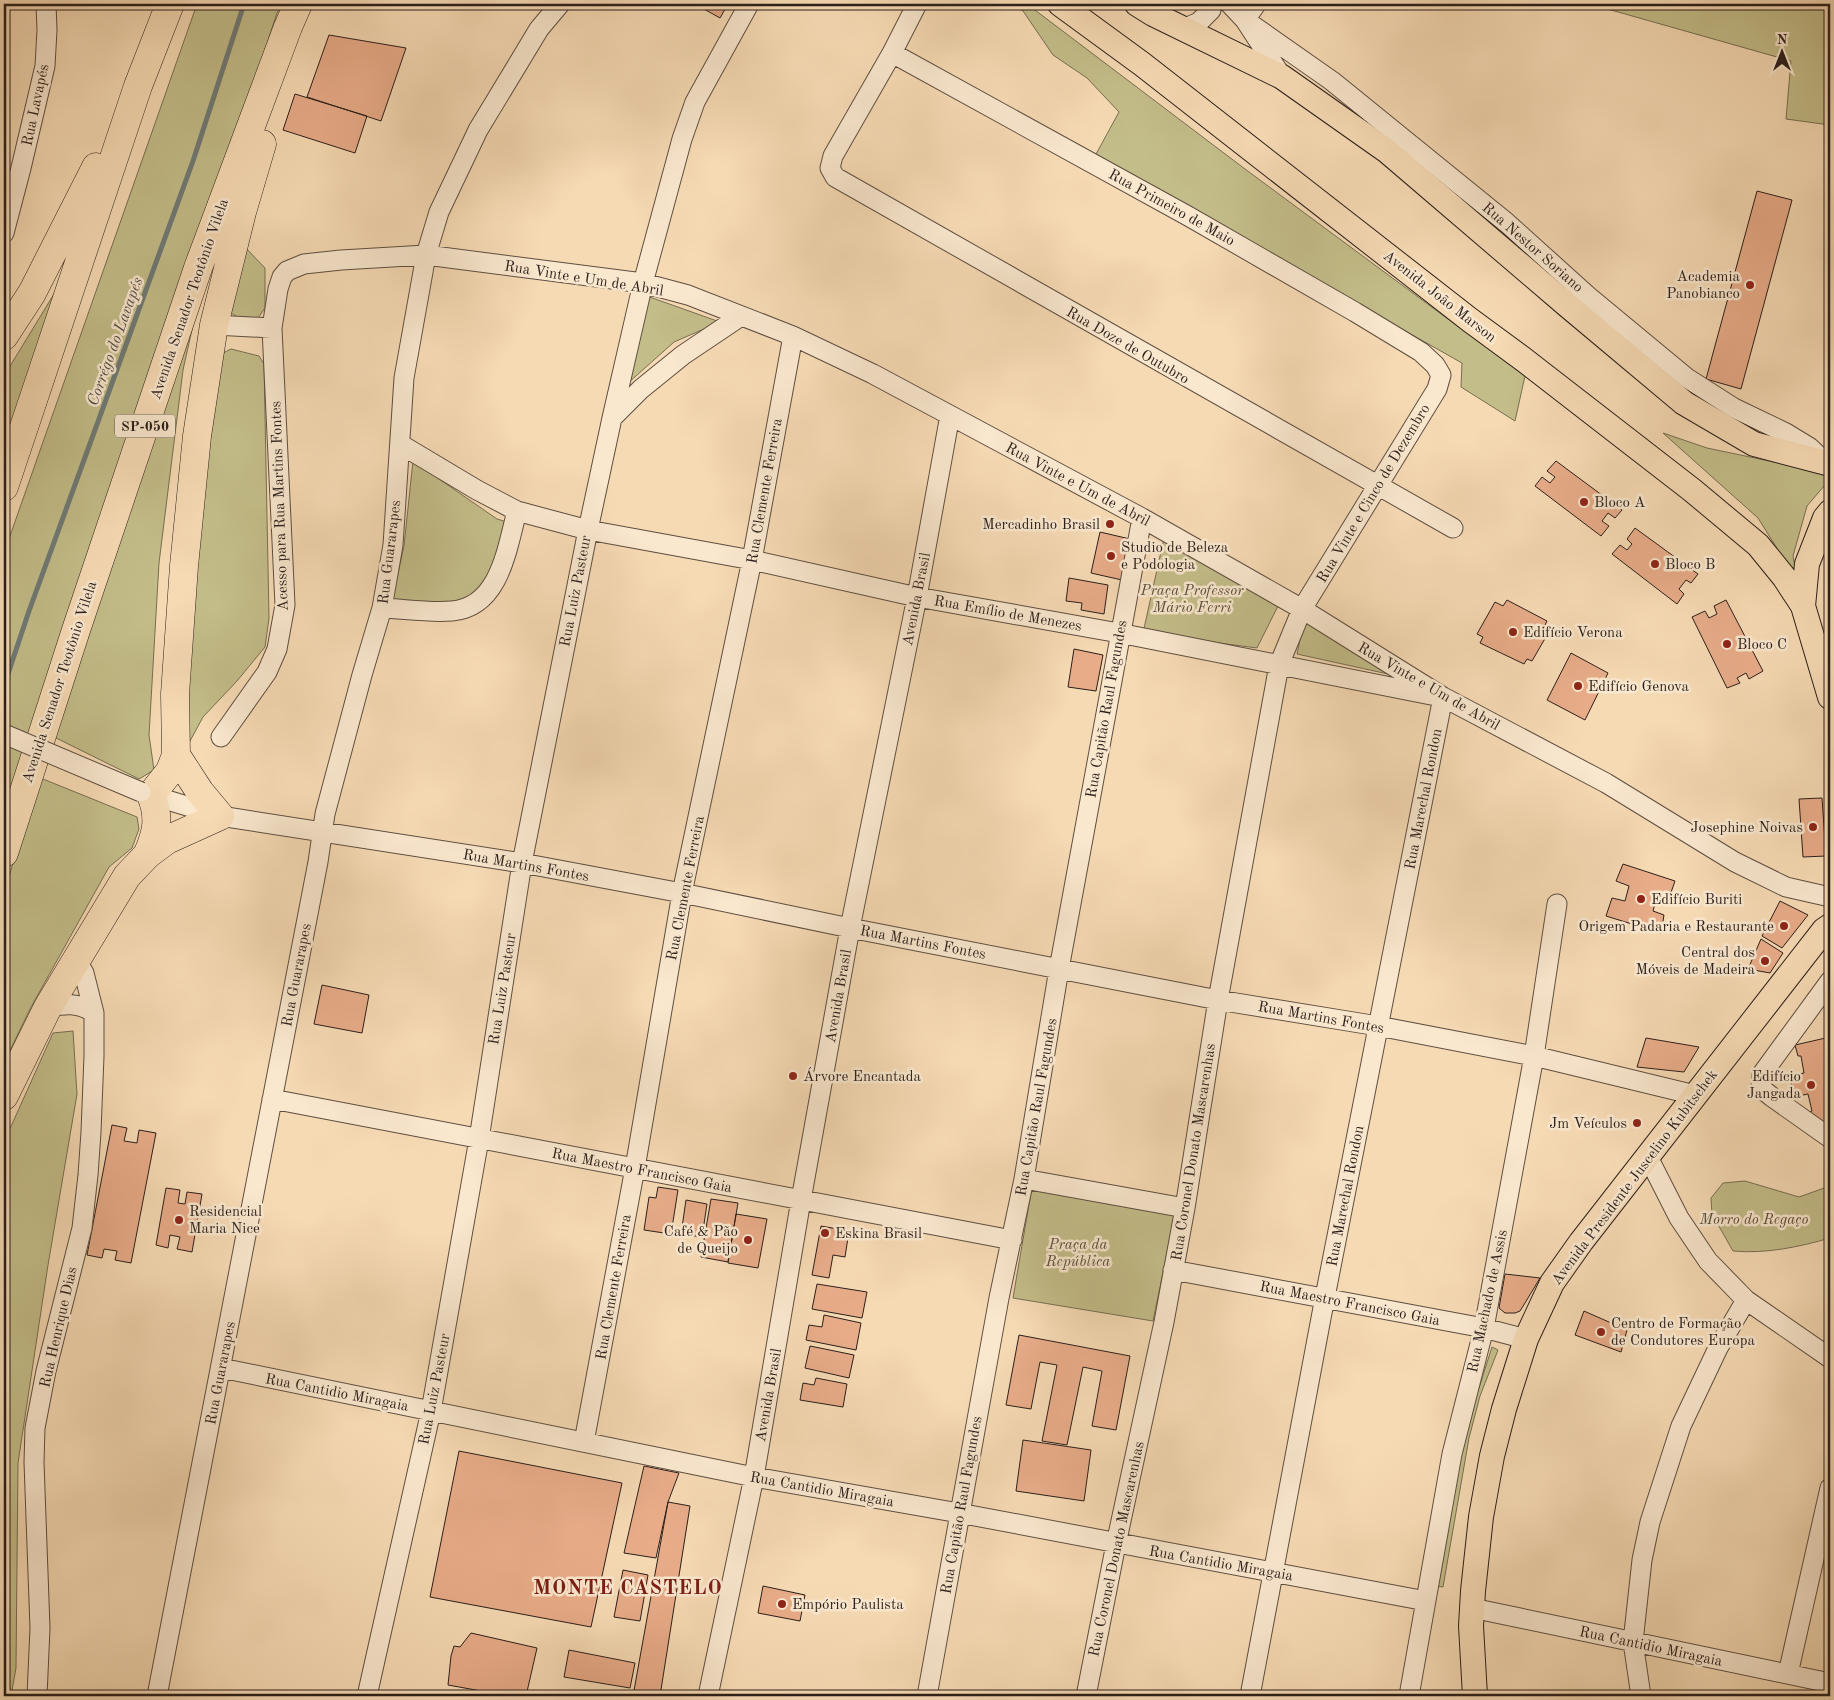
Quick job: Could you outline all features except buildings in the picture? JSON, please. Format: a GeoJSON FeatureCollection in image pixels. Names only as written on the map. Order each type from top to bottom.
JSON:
{"type":"FeatureCollection","features":[{"type":"Feature","properties":{"kind":"highway"},"geometry":{"type":"LineString","coordinates":[[4,487],[138,86],[170,4]]}},
{"type":"Feature","properties":{"kind":"highway"},"geometry":{"type":"LineString","coordinates":[[147,855],[155,838],[157,823],[156,805],[146,793],[170,771],[176,755],[175,694],[184,566],[197,436],[214,325],[242,212],[281,85],[293,15]]}},
{"type":"Feature","properties":{"kind":"highway","name":"Avenida Senador Teotônio Vilela"},"geometry":{"type":"LineString","coordinates":[[4,854],[76,630],[198,268],[293,15]]}},
{"type":"Feature","properties":{"kind":"highway"},"geometry":{"type":"LineString","coordinates":[[4,336],[32,293],[138,86]]}},
{"type":"Feature","properties":{"kind":"highway"},"geometry":{"type":"LineString","coordinates":[[4,1096],[48,1007],[128,876],[147,855],[168,840],[220,816],[200,792],[176,755]]}},
{"type":"Feature","properties":{"kind":"main road","name":"Avenida João Marson"},"geometry":{"type":"LineString","coordinates":[[1060,4],[1142,64],[1470,320],[1692,490],[1758,546],[1784,577],[1804,606]]}},
{"type":"Feature","properties":{"kind":"main road"},"geometry":{"type":"LineString","coordinates":[[1137,4],[1153,14],[1282,77],[1387,150],[1684,403],[1754,444],[1829,464]]}},
{"type":"Feature","properties":{"kind":"main road"},"geometry":{"type":"LineString","coordinates":[[1830,512],[1807,564],[1804,606],[1830,697]]}},
{"type":"Feature","properties":{"kind":"main road","name":"Avenida Presidente Juscelino Kubitschek"},"geometry":{"type":"LineString","coordinates":[[1475,1696],[1471,1626],[1482,1517],[1492,1456],[1504,1409],[1526,1339],[1552,1283],[1581,1242],[1828,922]]}},
{"type":"Feature","properties":{"kind":"street","name":"Rua Lavapés"},"geometry":{"type":"LineString","coordinates":[[4,233],[22,168],[45,66],[46,4]]}},
{"type":"Feature","properties":{"kind":"street","name":"Rua Guararapes"},"geometry":{"type":"LineString","coordinates":[[157,1696],[325,814],[382,608],[393,545],[404,378],[426,255],[439,212],[478,130],[539,29],[560,4]]}},
{"type":"Feature","properties":{"kind":"street","name":"Rua Luiz Pasteur"},"geometry":{"type":"LineString","coordinates":[[366,1696],[431,1411],[479,1139],[522,863],[612,418],[643,283],[682,139],[695,102],[748,4]]}},
{"type":"Feature","properties":{"kind":"street"},"geometry":{"type":"LineString","coordinates":[[892,54],[917,4]]}},
{"type":"Feature","properties":{"kind":"street"},"geometry":{"type":"LineString","coordinates":[[1183,29],[1200,22],[1211,10],[1212,4]]}},
{"type":"Feature","properties":{"kind":"street"},"geometry":{"type":"LineString","coordinates":[[1230,4],[1245,20],[1282,77]]}},
{"type":"Feature","properties":{"kind":"street"},"geometry":{"type":"LineString","coordinates":[[1245,20],[1256,4]]}},
{"type":"Feature","properties":{"kind":"street","name":"Rua Nestor Soriano"},"geometry":{"type":"LineString","coordinates":[[1245,20],[1332,81],[1507,222],[1588,296],[1687,378],[1734,408],[1786,433],[1809,447],[1829,464]]}},
{"type":"Feature","properties":{"kind":"street","name":"Rua Doze de Outubro"},"geometry":{"type":"LineString","coordinates":[[892,54],[830,163],[830,168],[835,177],[1377,487],[1453,528]]}},
{"type":"Feature","properties":{"kind":"street","name":"Rua Primeiro de Maio"},"geometry":{"type":"LineString","coordinates":[[892,54],[1188,216],[1346,307],[1421,352],[1435,365],[1441,375]]}},
{"type":"Feature","properties":{"kind":"street","name":"Rua Vinte e Um de Abril"},"geometry":{"type":"LineString","coordinates":[[278,288],[282,277],[287,272],[304,264],[426,255],[643,283],[688,295],[793,336],[873,374],[1142,518],[1302,609],[1442,697],[1606,783],[1734,862],[1786,888],[1830,897]]}},
{"type":"Feature","properties":{"kind":"street","name":"Acesso para Rua Martins Fontes"},"geometry":{"type":"LineString","coordinates":[[221,737],[267,672],[277,649],[285,605],[272,328],[278,288]]}},
{"type":"Feature","properties":{"kind":"street"},"geometry":{"type":"LineString","coordinates":[[612,418],[641,389],[682,354],[741,316]]}},
{"type":"Feature","properties":{"kind":"street"},"geometry":{"type":"LineString","coordinates":[[214,325],[272,328]]}},
{"type":"Feature","properties":{"kind":"street","name":"Rua Clemente Ferreira"},"geometry":{"type":"LineString","coordinates":[[584,1442],[635,1168],[682,893],[752,560],[793,336]]}},
{"type":"Feature","properties":{"kind":"street","name":"Rua Vinte e Cinco de Dezembro"},"geometry":{"type":"LineString","coordinates":[[1302,609],[1437,389],[1441,375]]}},
{"type":"Feature","properties":{"kind":"street","name":"Avenida Brasil"},"geometry":{"type":"LineString","coordinates":[[708,1696],[754,1477],[850,928],[917,597],[950,415]]}},
{"type":"Feature","properties":{"kind":"street","name":"Rua Emílio de Menezes"},"geometry":{"type":"LineString","coordinates":[[400,444],[476,490],[516,511],[588,530],[752,560],[917,597],[1120,633],[1442,697]]}},
{"type":"Feature","properties":{"kind":"street"},"geometry":{"type":"LineString","coordinates":[[382,608],[453,611],[475,604],[487,594],[495,582],[505,557],[516,511]]}},
{"type":"Feature","properties":{"kind":"street","name":"Rua Capitão Raul Fagundes"},"geometry":{"type":"LineString","coordinates":[[926,1696],[999,1298],[1024,1179],[1059,969],[1142,518]]}},
{"type":"Feature","properties":{"kind":"street","name":"Rua Coronel Donato Mascarenhas"},"geometry":{"type":"LineString","coordinates":[[1086,1696],[1116,1544],[1162,1331],[1185,1208],[1218,1000],[1279,665],[1302,609]]}},
{"type":"Feature","properties":{"kind":"street","name":"Rua Marechal Rondon"},"geometry":{"type":"LineString","coordinates":[[1250,1696],[1325,1297],[1442,697]]}},
{"type":"Feature","properties":{"kind":"street","name":"Rua Martins Fontes"},"geometry":{"type":"LineString","coordinates":[[4,734],[146,793],[220,816],[522,863],[682,893],[1218,1000],[1378,1026],[1534,1056],[1695,1095]]}},
{"type":"Feature","properties":{"kind":"street","name":"Rua Machado de Assis"},"geometry":{"type":"LineString","coordinates":[[1409,1696],[1452,1454],[1484,1328],[1534,1056],[1557,904]]}},
{"type":"Feature","properties":{"kind":"street","name":"Rua Henrique Dias"},"geometry":{"type":"LineString","coordinates":[[37,1696],[40,1628],[34,1462],[35,1428],[46,1371],[82,1228],[89,1158],[94,1013],[84,973],[77,961]]}},
{"type":"Feature","properties":{"kind":"street"},"geometry":{"type":"LineString","coordinates":[[1830,981],[1762,1074],[1761,1088],[1830,1138]]}},
{"type":"Feature","properties":{"kind":"street"},"geometry":{"type":"LineString","coordinates":[[48,1007],[76,1004],[88,1008],[94,1013]]}},
{"type":"Feature","properties":{"kind":"street","name":"Rua Maestro Francisco Gaia"},"geometry":{"type":"LineString","coordinates":[[272,1099],[1012,1240]]}},
{"type":"Feature","properties":{"kind":"street"},"geometry":{"type":"LineString","coordinates":[[1648,1157],[1679,1218],[1692,1240],[1708,1261],[1746,1300],[1830,1358]]}},
{"type":"Feature","properties":{"kind":"street"},"geometry":{"type":"LineString","coordinates":[[1024,1179],[1185,1208]]}},
{"type":"Feature","properties":{"kind":"street","name":"Rua Maestro Francisco Gaia"},"geometry":{"type":"LineString","coordinates":[[1173,1270],[1484,1328],[1526,1339]]}},
{"type":"Feature","properties":{"kind":"street"},"geometry":{"type":"LineString","coordinates":[[1641,1696],[1633,1642],[1634,1616],[1642,1560],[1650,1522],[1662,1481],[1685,1418],[1718,1348],[1746,1300]]}},
{"type":"Feature","properties":{"kind":"street","name":"Rua Cantidio Miragaia"},"geometry":{"type":"LineString","coordinates":[[221,1368],[754,1477],[959,1513],[1426,1601]]}},
{"type":"Feature","properties":{"kind":"street"},"geometry":{"type":"LineString","coordinates":[[1788,1674],[1830,1488]]}},
{"type":"Feature","properties":{"kind":"street","name":"Rua Cantidio Miragaia"},"geometry":{"type":"LineString","coordinates":[[1472,1608],[1830,1683]]}},
{"type":"Feature","properties":{"kind":"green space"},"geometry":{"type":"Polygon","coordinates":[[[197,4],[283,4],[277,13],[4,835],[4,553],[197,4]]]}},
{"type":"Feature","properties":{"kind":"green space"},"geometry":{"type":"Polygon","coordinates":[[[1010,4],[1027,4],[1245,169],[1525,376],[1515,421],[1461,387],[1462,363],[1095,156],[1119,112],[1087,78],[1053,55],[1023,11],[1010,4]]]}},
{"type":"Feature","properties":{"kind":"green space"},"geometry":{"type":"Polygon","coordinates":[[[1605,4],[1830,4],[1830,125],[1786,119],[1791,61],[1604,8],[1605,4]]]}},
{"type":"Feature","properties":{"kind":"green space"},"geometry":{"type":"Polygon","coordinates":[[[243,245],[265,268],[265,308],[258,318],[242,320],[231,313],[243,245]]]}},
{"type":"Feature","properties":{"kind":"green space"},"geometry":{"type":"Polygon","coordinates":[[[82,248],[4,470],[4,376],[82,248]]]}},
{"type":"Feature","properties":{"kind":"green space"},"geometry":{"type":"Polygon","coordinates":[[[644,295],[720,322],[674,342],[627,384],[644,295]]]}},
{"type":"Feature","properties":{"kind":"green space"},"geometry":{"type":"Polygon","coordinates":[[[197,307],[183,370],[159,563],[149,735],[154,770],[139,779],[48,734],[197,307]]]}},
{"type":"Feature","properties":{"kind":"green space"},"geometry":{"type":"Polygon","coordinates":[[[231,349],[259,356],[264,364],[269,618],[265,647],[237,681],[203,717],[183,754],[196,524],[221,354],[231,349]]]}},
{"type":"Feature","properties":{"kind":"green space"},"geometry":{"type":"Polygon","coordinates":[[[1663,433],[1707,448],[1774,462],[1830,469],[1830,479],[1807,506],[1793,556],[1797,580],[1758,518],[1663,433]]]}},
{"type":"Feature","properties":{"kind":"green space"},"geometry":{"type":"Polygon","coordinates":[[[413,461],[497,519],[507,522],[484,594],[457,608],[391,606],[404,546],[413,461]]]}},
{"type":"Feature","properties":{"kind":"green space","name":"Praça Professor Mário Ferri"},"geometry":{"type":"Polygon","coordinates":[[[1164,538],[1279,604],[1257,648],[1143,633],[1164,538]]]}},
{"type":"Feature","properties":{"kind":"green space"},"geometry":{"type":"Polygon","coordinates":[[[1305,616],[1397,676],[1297,654],[1305,616]]]}},
{"type":"Feature","properties":{"kind":"green space"},"geometry":{"type":"Polygon","coordinates":[[[38,777],[137,817],[139,829],[132,848],[109,867],[30,1009],[4,1063],[4,894],[38,777]]]}},
{"type":"Feature","properties":{"kind":"green space"},"geometry":{"type":"Polygon","coordinates":[[[73,1031],[77,1094],[48,1265],[18,1463],[16,1668],[11,1696],[4,1696],[4,1142],[53,1033],[73,1031]]]}},
{"type":"Feature","properties":{"kind":"green space","name":"Morro do Regaço"},"geometry":{"type":"Polygon","coordinates":[[[1745,1181],[1799,1197],[1830,1186],[1830,1238],[1782,1249],[1758,1252],[1733,1251],[1712,1214],[1711,1198],[1723,1183],[1745,1181]]]}},
{"type":"Feature","properties":{"kind":"green space","name":"Praça da República"},"geometry":{"type":"Polygon","coordinates":[[[1032,1187],[1175,1214],[1153,1321],[1013,1298],[1032,1187]]]}},
{"type":"Feature","properties":{"kind":"green space"},"geometry":{"type":"Polygon","coordinates":[[[1492,1347],[1498,1350],[1480,1396],[1469,1438],[1443,1587],[1437,1586],[1465,1432],[1492,1347]]]}},
{"type":"Feature","properties":{"kind":"waterway","name":"Corrégo do Lavapés"},"geometry":{"type":"LineString","coordinates":[[4,686],[29,611],[193,161],[244,4]]}},
{"type":"Feature","properties":{"kind":"place","name":"Academia Panobianco"},"geometry":{"type":"Point","coordinates":[1750,285]}},
{"type":"Feature","properties":{"kind":"place","name":"Bloco A"},"geometry":{"type":"Point","coordinates":[1584,502]}},
{"type":"Feature","properties":{"kind":"place","name":"Mercadinho Brasil"},"geometry":{"type":"Point","coordinates":[1110,524]}},
{"type":"Feature","properties":{"kind":"place","name":"Studio de Beleza e Podologia"},"geometry":{"type":"Point","coordinates":[1111,556]}},
{"type":"Feature","properties":{"kind":"place","name":"Bloco B"},"geometry":{"type":"Point","coordinates":[1655,564]}},
{"type":"Feature","properties":{"kind":"place","name":"Edifício Verona"},"geometry":{"type":"Point","coordinates":[1513,632]}},
{"type":"Feature","properties":{"kind":"place","name":"Bloco C"},"geometry":{"type":"Point","coordinates":[1727,644]}},
{"type":"Feature","properties":{"kind":"place","name":"Edifício Genova"},"geometry":{"type":"Point","coordinates":[1578,686]}},
{"type":"Feature","properties":{"kind":"place","name":"Josephine Noivas"},"geometry":{"type":"Point","coordinates":[1813,827]}},
{"type":"Feature","properties":{"kind":"place","name":"Edifício Buriti"},"geometry":{"type":"Point","coordinates":[1641,899]}},
{"type":"Feature","properties":{"kind":"place","name":"Origem Padaria e Restaurante"},"geometry":{"type":"Point","coordinates":[1784,926]}},
{"type":"Feature","properties":{"kind":"place","name":"Central dos Móveis de Madeira"},"geometry":{"type":"Point","coordinates":[1765,961]}},
{"type":"Feature","properties":{"kind":"place","name":"Árvore Encantada"},"geometry":{"type":"Point","coordinates":[793,1076]}},
{"type":"Feature","properties":{"kind":"place","name":"Edifício Jangada"},"geometry":{"type":"Point","coordinates":[1811,1085]}},
{"type":"Feature","properties":{"kind":"place","name":"Jm Veículos"},"geometry":{"type":"Point","coordinates":[1637,1123]}},
{"type":"Feature","properties":{"kind":"place","name":"Residencial Maria Nice"},"geometry":{"type":"Point","coordinates":[179,1220]}},
{"type":"Feature","properties":{"kind":"place","name":"Eskina Brasil"},"geometry":{"type":"Point","coordinates":[825,1233]}},
{"type":"Feature","properties":{"kind":"place","name":"Café & Pão de Queijo"},"geometry":{"type":"Point","coordinates":[748,1240]}},
{"type":"Feature","properties":{"kind":"place","name":"Centro de Formação de Condutores Europa"},"geometry":{"type":"Point","coordinates":[1601,1332]}},
{"type":"Feature","properties":{"kind":"place","name":"Empório Paulista"},"geometry":{"type":"Point","coordinates":[782,1604]}},
{"type":"Feature","properties":{"kind":"district","name":"MONTE CASTELO"},"geometry":{"type":"Point","coordinates":[628,1587]}}]}
